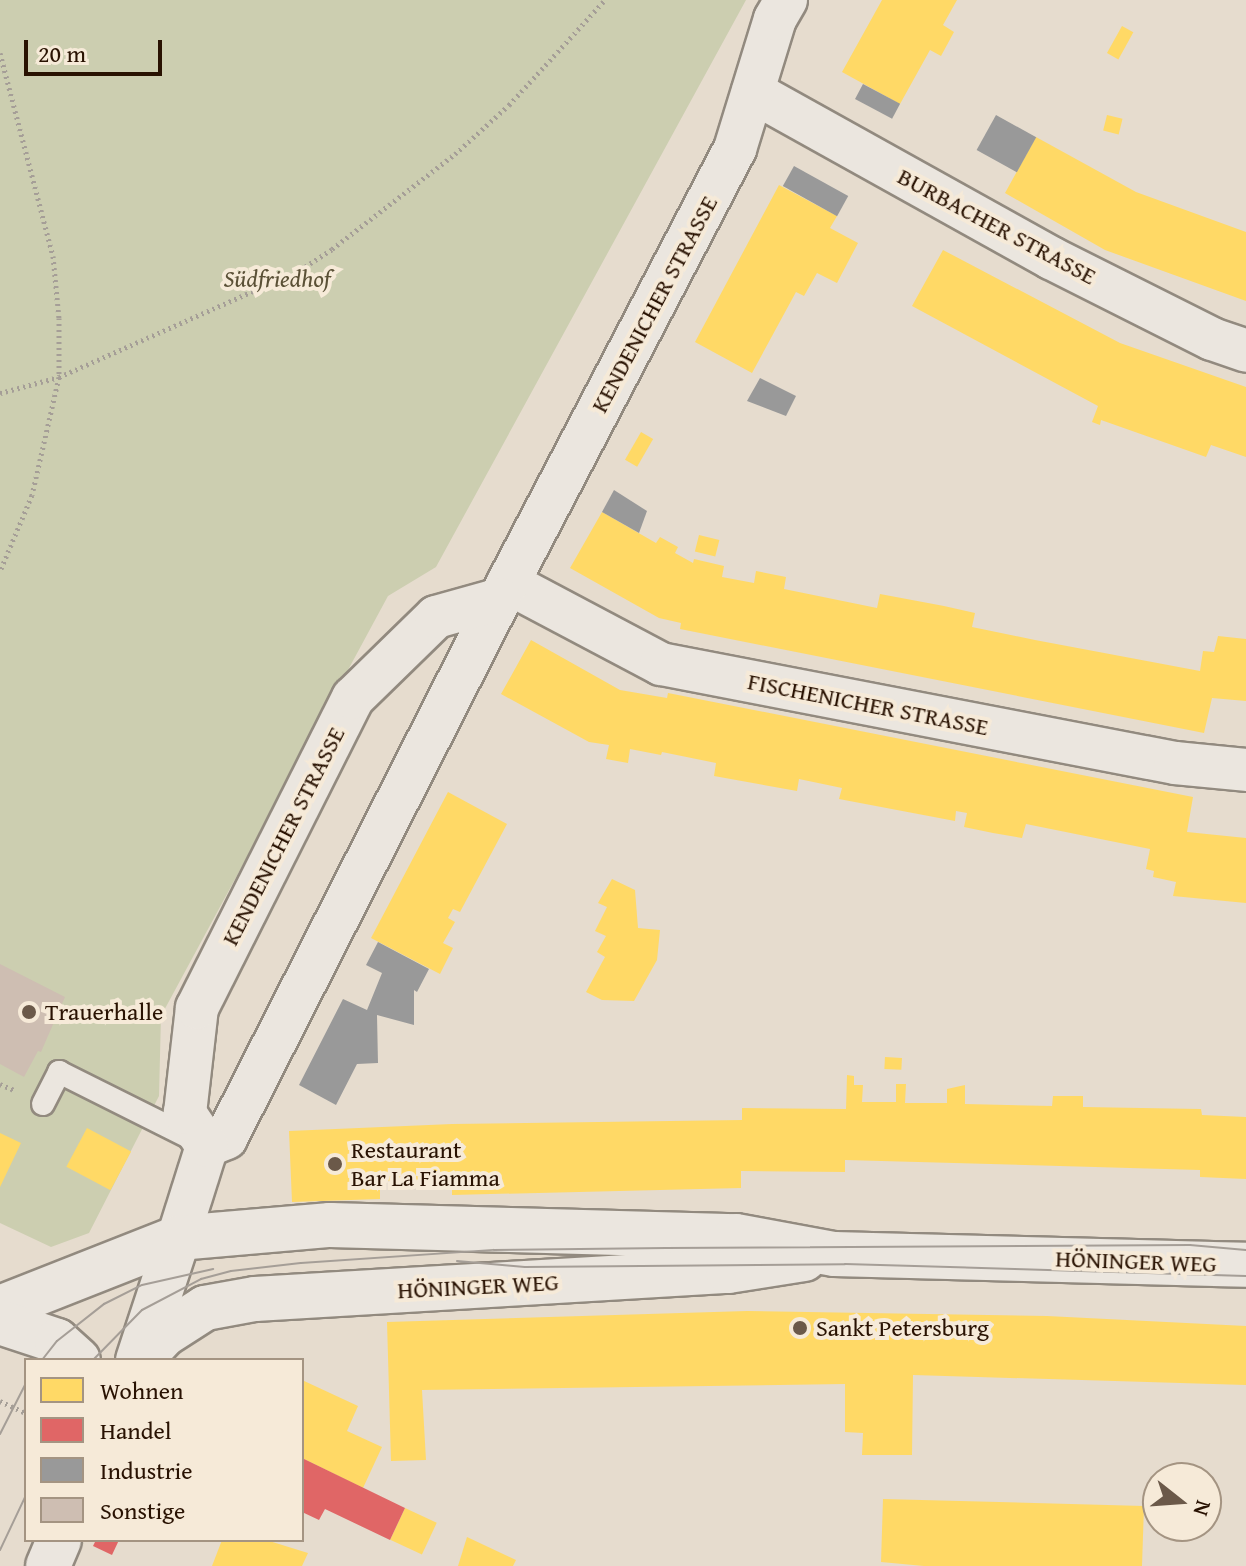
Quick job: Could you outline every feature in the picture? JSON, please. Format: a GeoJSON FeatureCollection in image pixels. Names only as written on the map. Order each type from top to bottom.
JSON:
{"type":"FeatureCollection","features":[{"type":"Feature","properties":{"kind":"street","name":"KENDENICHER STRASSE"},"geometry":{"type":"LineString","coordinates":[[504,591],[436,617],[353,698],[197,1008],[185,1113],[207,1146],[226,1138],[504,591],[735,149],[775,19],[786,0]]}},
{"type":"Feature","properties":{"kind":"street","name":"BURBACHER STRASSE"},"geometry":{"type":"LineString","coordinates":[[753,92],[1051,258],[1212,339],[1246,351]]}},
{"type":"Feature","properties":{"kind":"street","name":"FISCHENICHER STRASSE"},"geometry":{"type":"LineString","coordinates":[[504,591],[661,664],[1175,763],[1246,770]]}},
{"type":"Feature","properties":{"kind":"street"},"geometry":{"type":"LineString","coordinates":[[140,1358],[207,1146]]}},
{"type":"Feature","properties":{"kind":"street","name":"HÖNINGER WEG"},"geometry":{"type":"LineString","coordinates":[[0,1308],[178,1238],[330,1225],[736,1236],[834,1254],[1246,1265]]}},
{"type":"Feature","properties":{"kind":"street","name":"HÖNINGER WEG"},"geometry":{"type":"LineString","coordinates":[[141,1358],[163,1335],[205,1308],[255,1299],[728,1271],[834,1254]]}},
{"type":"Feature","properties":{"kind":"street"},"geometry":{"type":"LineString","coordinates":[[0,1322],[57,1341],[76,1358]]}},
{"type":"Feature","properties":{"kind":"street"},"geometry":{"type":"LineString","coordinates":[[48,1566],[58,1542]]}},
{"type":"Feature","properties":{"kind":"lane"},"geometry":{"type":"LineString","coordinates":[[43,1104],[59,1072],[207,1146]]}},
{"type":"Feature","properties":{"kind":"path"},"geometry":{"type":"LineString","coordinates":[[0,393],[59,377],[300,270],[455,154],[509,105],[605,0]]}},
{"type":"Feature","properties":{"kind":"path"},"geometry":{"type":"LineString","coordinates":[[0,53],[53,256],[59,318],[59,377],[32,495],[0,571]]}},
{"type":"Feature","properties":{"kind":"path"},"geometry":{"type":"LineString","coordinates":[[0,1401],[24,1412]]}},
{"type":"Feature","properties":{"kind":"green space","name":"Südfriedhof"},"geometry":{"type":"Polygon","coordinates":[[[0,0],[746,0],[436,567],[388,596],[161,1016],[159,1096],[89,1233],[51,1247],[0,1223],[0,0]]]}},
{"type":"Feature","properties":{"kind":"building: Wohnen"},"geometry":{"type":"Polygon","coordinates":[[[882,0],[957,0],[943,25],[954,32],[941,56],[930,50],[900,104],[842,72],[882,0]]]}},
{"type":"Feature","properties":{"kind":"building: Wohnen"},"geometry":{"type":"Polygon","coordinates":[[[1122,26],[1133,32],[1118,59],[1107,53],[1122,26]]]}},
{"type":"Feature","properties":{"kind":"building: Wohnen"},"geometry":{"type":"Polygon","coordinates":[[[1107,115],[1123,119],[1119,134],[1103,131],[1107,115]]]}},
{"type":"Feature","properties":{"kind":"building: Wohnen"},"geometry":{"type":"Polygon","coordinates":[[[1036,137],[1136,192],[1246,232],[1246,301],[1105,250],[1005,193],[1036,137]]]}},
{"type":"Feature","properties":{"kind":"building: Wohnen"},"geometry":{"type":"Polygon","coordinates":[[[779,185],[837,216],[830,228],[858,243],[837,283],[817,273],[804,296],[796,292],[752,373],[695,342],[779,185]]]}},
{"type":"Feature","properties":{"kind":"building: Wohnen"},"geometry":{"type":"Polygon","coordinates":[[[943,250],[1120,343],[1246,387],[1246,457],[1211,445],[1206,457],[1101,420],[1100,425],[1092,422],[1098,406],[912,306],[943,250]]]}},
{"type":"Feature","properties":{"kind":"building: Wohnen"},"geometry":{"type":"Polygon","coordinates":[[[641,432],[653,439],[637,467],[625,460],[641,432]]]}},
{"type":"Feature","properties":{"kind":"building: Wohnen"},"geometry":{"type":"Polygon","coordinates":[[[602,512],[656,543],[660,537],[678,547],[675,553],[693,563],[694,559],[724,566],[722,577],[754,583],[756,571],[786,577],[784,589],[877,608],[880,594],[944,606],[975,613],[972,627],[1035,640],[1200,671],[1203,651],[1214,652],[1218,636],[1246,639],[1246,701],[1212,698],[1204,733],[680,629],[681,623],[659,618],[570,568],[602,512]]]}},
{"type":"Feature","properties":{"kind":"building: Wohnen"},"geometry":{"type":"Polygon","coordinates":[[[699,535],[719,540],[715,557],[695,551],[699,535]]]}},
{"type":"Feature","properties":{"kind":"building: Wohnen"},"geometry":{"type":"Polygon","coordinates":[[[531,640],[620,690],[667,698],[668,693],[1193,797],[1187,832],[1246,838],[1246,903],[1173,896],[1176,882],[1153,877],[1154,871],[1146,869],[1150,849],[1026,824],[1022,838],[993,833],[964,827],[967,813],[956,811],[955,821],[839,799],[842,788],[799,779],[797,791],[714,776],[716,763],[662,752],[661,755],[630,749],[628,763],[606,759],[609,745],[589,742],[501,694],[531,640]]]}},
{"type":"Feature","properties":{"kind":"building: Wohnen"},"geometry":{"type":"Polygon","coordinates":[[[448,792],[507,824],[460,912],[453,909],[448,918],[455,922],[443,943],[453,948],[440,974],[371,938],[448,792]]]}},
{"type":"Feature","properties":{"kind":"building: Wohnen"},"geometry":{"type":"Polygon","coordinates":[[[612,879],[635,890],[638,928],[660,930],[657,960],[634,1001],[602,1000],[586,992],[605,957],[597,952],[606,936],[595,931],[607,907],[598,903],[612,879]]]}},
{"type":"Feature","properties":{"kind":"building: Wohnen"},"geometry":{"type":"Polygon","coordinates":[[[885,1057],[902,1058],[901,1070],[884,1069],[885,1057]]]}},
{"type":"Feature","properties":{"kind":"building: Wohnen"},"geometry":{"type":"Polygon","coordinates":[[[847,1075],[854,1076],[854,1085],[863,1085],[862,1102],[896,1102],[896,1084],[906,1084],[905,1103],[947,1103],[947,1089],[965,1085],[965,1104],[1052,1106],[1053,1096],[1083,1096],[1083,1107],[1201,1109],[1202,1115],[1246,1117],[1246,1179],[1200,1177],[1200,1170],[845,1160],[845,1172],[741,1171],[741,1188],[452,1195],[452,1180],[380,1181],[380,1199],[292,1202],[289,1131],[452,1124],[742,1120],[742,1108],[846,1109],[847,1075]]]}},
{"type":"Feature","properties":{"kind":"building: Wohnen"},"geometry":{"type":"Polygon","coordinates":[[[87,1128],[131,1151],[110,1190],[66,1167],[87,1128]]]}},
{"type":"Feature","properties":{"kind":"building: Wohnen"},"geometry":{"type":"Polygon","coordinates":[[[0,1133],[21,1143],[0,1187],[0,1133]]]}},
{"type":"Feature","properties":{"kind":"building: Wohnen"},"geometry":{"type":"Polygon","coordinates":[[[747,1311],[1047,1316],[1246,1326],[1246,1385],[913,1375],[912,1455],[862,1455],[863,1433],[845,1432],[845,1384],[422,1390],[426,1460],[391,1461],[387,1322],[747,1311]]]}},
{"type":"Feature","properties":{"kind":"building: Wohnen"},"geometry":{"type":"Polygon","coordinates":[[[304,1381],[358,1406],[347,1431],[382,1447],[363,1488],[304,1459],[304,1381]]]}},
{"type":"Feature","properties":{"kind":"building: Wohnen"},"geometry":{"type":"Polygon","coordinates":[[[883,1499],[1142,1506],[1142,1566],[924,1566],[881,1562],[883,1499]]]}},
{"type":"Feature","properties":{"kind":"building: Wohnen"},"geometry":{"type":"Polygon","coordinates":[[[405,1508],[437,1523],[422,1555],[390,1540],[405,1508]]]}},
{"type":"Feature","properties":{"kind":"building: Wohnen"},"geometry":{"type":"Polygon","coordinates":[[[467,1537],[516,1560],[513,1566],[458,1566],[467,1537]]]}},
{"type":"Feature","properties":{"kind":"building: Wohnen"},"geometry":{"type":"Polygon","coordinates":[[[221,1542],[272,1542],[308,1553],[302,1566],[212,1566],[221,1542]]]}},
{"type":"Feature","properties":{"kind":"building: Handel"},"geometry":{"type":"Polygon","coordinates":[[[304,1459],[405,1508],[390,1540],[325,1509],[319,1520],[304,1513],[304,1459]]]}},
{"type":"Feature","properties":{"kind":"building: Handel"},"geometry":{"type":"Polygon","coordinates":[[[95,1542],[118,1542],[112,1555],[93,1546],[95,1542]]]}},
{"type":"Feature","properties":{"kind":"building: Industrie"},"geometry":{"type":"Polygon","coordinates":[[[863,84],[900,104],[892,119],[855,99],[863,84]]]}},
{"type":"Feature","properties":{"kind":"building: Industrie"},"geometry":{"type":"Polygon","coordinates":[[[996,115],[1036,137],[1017,172],[977,150],[996,115]]]}},
{"type":"Feature","properties":{"kind":"building: Industrie"},"geometry":{"type":"Polygon","coordinates":[[[794,166],[848,196],[837,216],[783,186],[794,166]]]}},
{"type":"Feature","properties":{"kind":"building: Industrie"},"geometry":{"type":"Polygon","coordinates":[[[760,378],[796,396],[786,416],[747,401],[760,378]]]}},
{"type":"Feature","properties":{"kind":"building: Industrie"},"geometry":{"type":"Polygon","coordinates":[[[614,490],[647,511],[639,533],[602,512],[614,490]]]}},
{"type":"Feature","properties":{"kind":"building: Industrie"},"geometry":{"type":"Polygon","coordinates":[[[378,942],[429,969],[417,992],[414,990],[414,1025],[377,1015],[378,1063],[357,1064],[336,1105],[299,1085],[343,999],[367,1010],[382,973],[366,965],[378,942]]]}},
{"type":"Feature","properties":{"kind":"building: Sonstige","name":"Trauerhalle"},"geometry":{"type":"Polygon","coordinates":[[[0,964],[65,997],[41,1052],[38,1051],[24,1077],[0,1064],[0,964]]]}},
{"type":"Feature","properties":{"kind":"tram line"},"geometry":{"type":"LineString","coordinates":[[95,1358],[142,1310],[201,1279],[231,1271],[301,1263],[494,1250],[1190,1245],[1246,1250]]}},
{"type":"Feature","properties":{"kind":"tram line"},"geometry":{"type":"LineString","coordinates":[[457,1261],[525,1267],[845,1264],[1246,1276]]}},
{"type":"Feature","properties":{"kind":"tram line"},"geometry":{"type":"LineString","coordinates":[[44,1358],[57,1341],[104,1304],[142,1285],[213,1269]]}},
{"type":"Feature","properties":{"kind":"tram line"},"geometry":{"type":"LineString","coordinates":[[0,1434],[24,1387]]}},
{"type":"Feature","properties":{"kind":"tram line"},"geometry":{"type":"LineString","coordinates":[[0,1550],[24,1499]]}},
{"type":"Feature","properties":{"kind":"place","name":"Trauerhalle"},"geometry":{"type":"Point","coordinates":[29,1012]}},
{"type":"Feature","properties":{"kind":"place","name":"Restaurant Bar La Fiamma"},"geometry":{"type":"Point","coordinates":[335,1164]}},
{"type":"Feature","properties":{"kind":"place","name":"Sankt Petersburg"},"geometry":{"type":"Point","coordinates":[800,1328]}}]}
